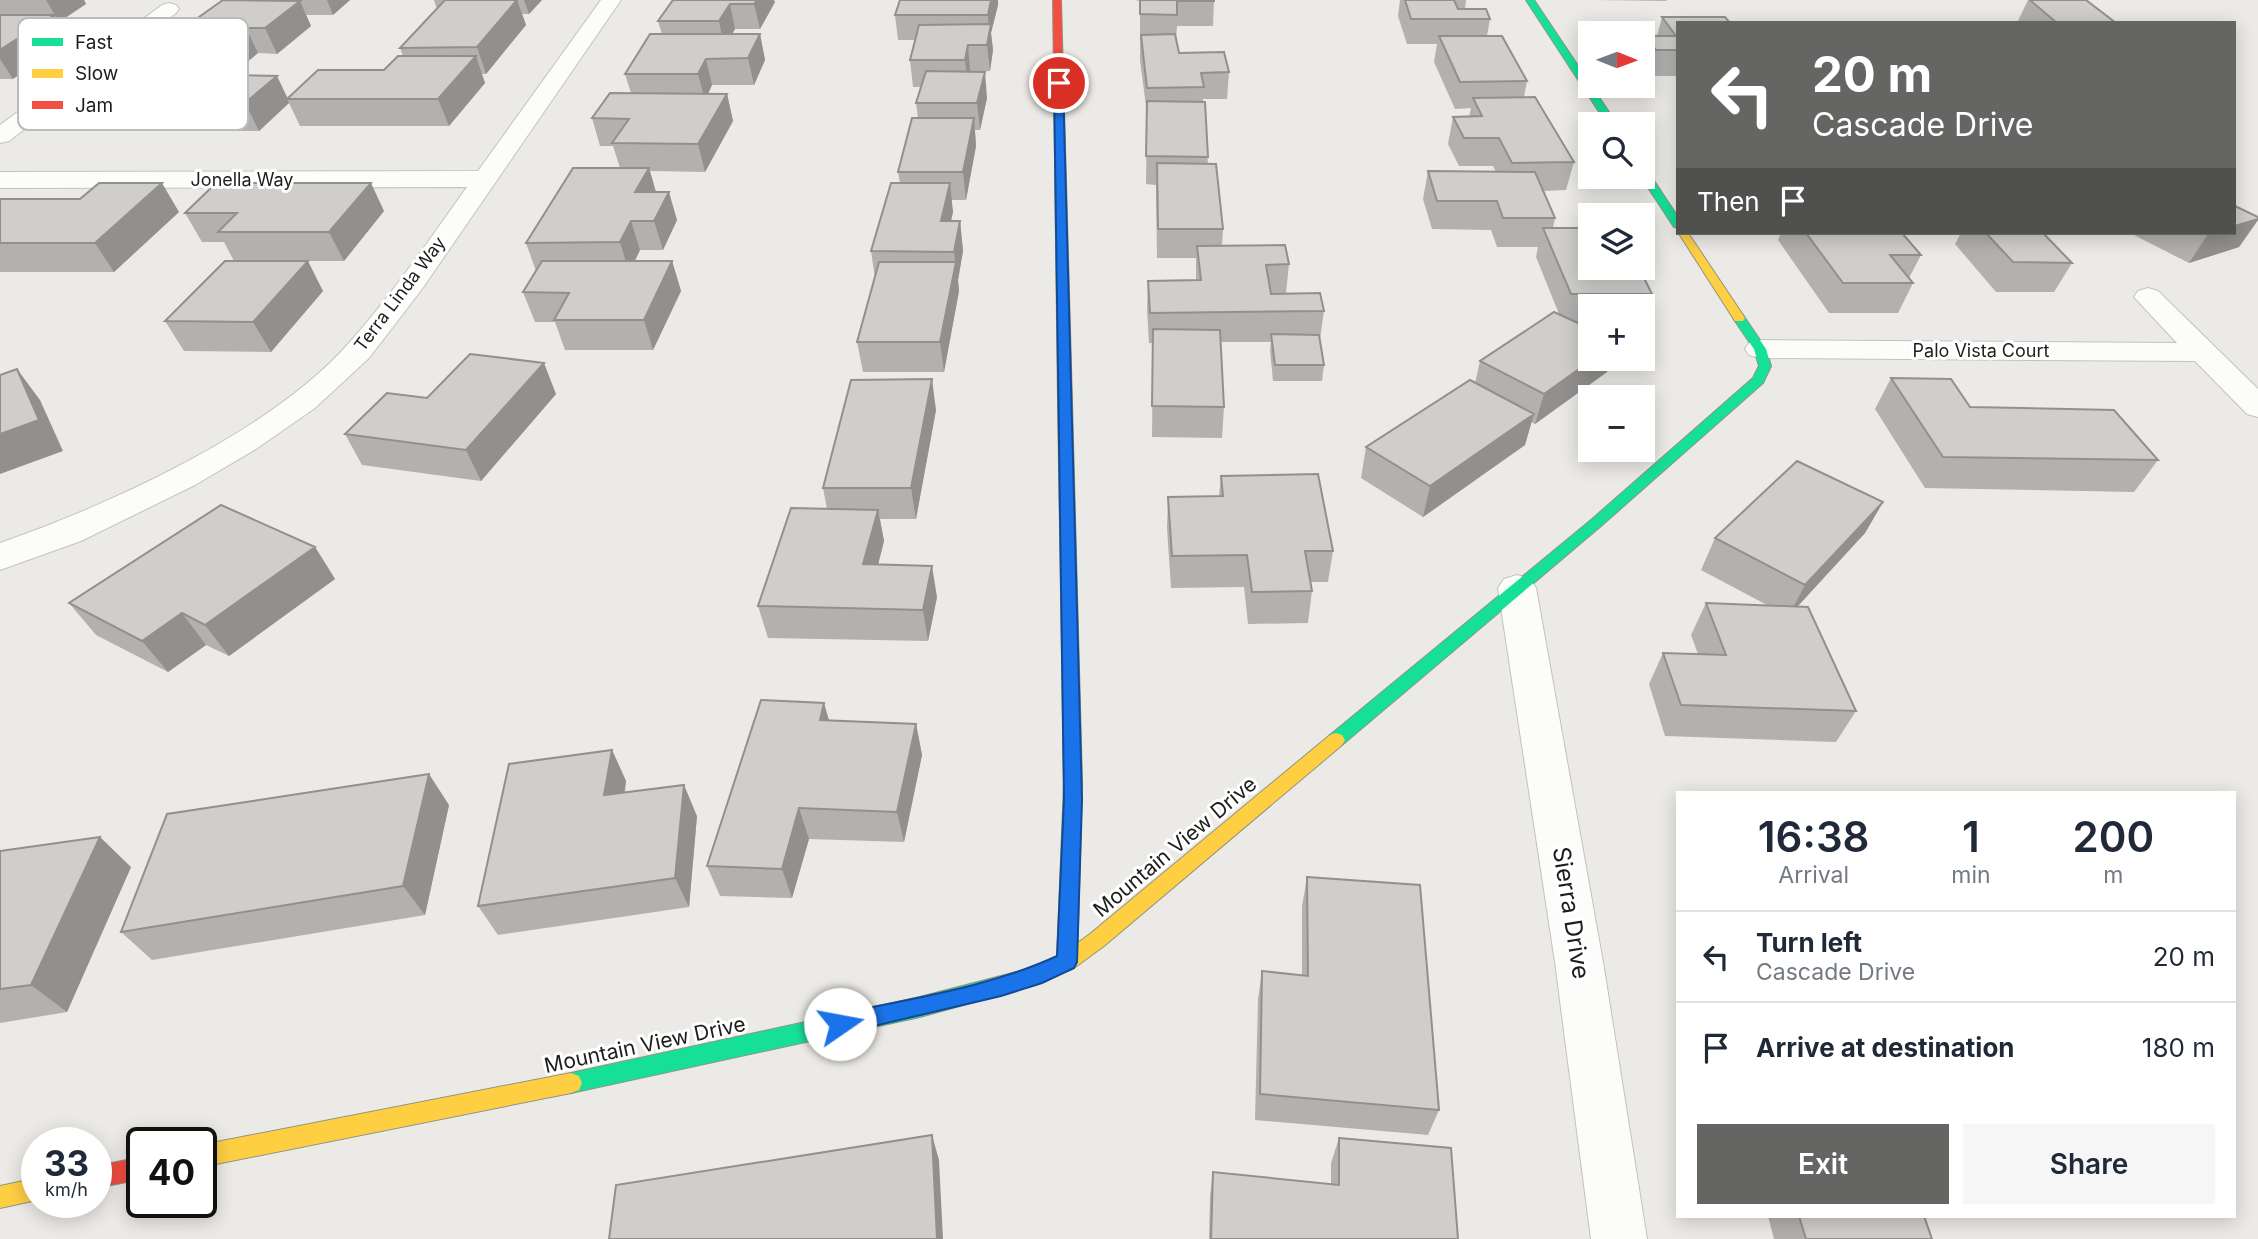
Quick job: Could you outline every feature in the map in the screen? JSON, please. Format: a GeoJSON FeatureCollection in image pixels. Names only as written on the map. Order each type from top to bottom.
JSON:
{"type":"FeatureCollection","features":[{"type":"Feature","properties":{"kind":"street","name":"Terra Linda Way"},"geometry":{"type":"LineString","coordinates":[[0,557],[68,532],[183,477],[244,442],[304,401],[358,352],[412,283],[611,0]]}},
{"type":"Feature","properties":{"kind":"street"},"geometry":{"type":"LineString","coordinates":[[1057,0],[1073,799],[1067,962]]}},
{"type":"Feature","properties":{"kind":"street"},"geometry":{"type":"LineString","coordinates":[[1530,0],[1604,112]]}},
{"type":"Feature","properties":{"kind":"street"},"geometry":{"type":"LineString","coordinates":[[157,18],[169,9]]}},
{"type":"Feature","properties":{"kind":"street"},"geometry":{"type":"LineString","coordinates":[[0,136],[18,122]]}},
{"type":"Feature","properties":{"kind":"street","name":"Jonella Way"},"geometry":{"type":"LineString","coordinates":[[0,180],[483,179]]}},
{"type":"Feature","properties":{"kind":"street"},"geometry":{"type":"LineString","coordinates":[[1654,189],[1676,222]]}},
{"type":"Feature","properties":{"kind":"street"},"geometry":{"type":"LineString","coordinates":[[1684,235],[1760,349]]}},
{"type":"Feature","properties":{"kind":"street"},"geometry":{"type":"LineString","coordinates":[[2148,297],[2258,407]]}},
{"type":"Feature","properties":{"kind":"street","name":"Mountain View Drive"},"geometry":{"type":"LineString","coordinates":[[217,1153],[613,1074],[920,1007],[1035,976],[1067,962],[1097,940],[1685,447],[1758,380],[1765,366],[1760,349]]}},
{"type":"Feature","properties":{"kind":"street","name":"Palo Vista Court"},"geometry":{"type":"LineString","coordinates":[[1760,349],[2203,352]]}},
{"type":"Feature","properties":{"kind":"street","name":"Sierra Drive"},"geometry":{"type":"LineString","coordinates":[[1517,588],[1579,962],[1619,1239]]}},
{"type":"Feature","properties":{"kind":"street"},"geometry":{"type":"LineString","coordinates":[[0,1197],[21,1192]]}},
{"type":"Feature","properties":{"kind":"building"},"geometry":{"type":"Polygon","coordinates":[[[223,0],[300,1],[265,28],[248,28],[248,18],[198,18],[223,0]]]}},
{"type":"Feature","properties":{"kind":"building"},"geometry":{"type":"Polygon","coordinates":[[[445,0],[517,0],[477,47],[400,48],[445,0]]]}},
{"type":"Feature","properties":{"kind":"building"},"geometry":{"type":"Polygon","coordinates":[[[673,0],[757,0],[754,4],[730,4],[719,21],[658,21],[673,0]]]}},
{"type":"Feature","properties":{"kind":"building"},"geometry":{"type":"Polygon","coordinates":[[[900,0],[991,0],[988,15],[895,15],[900,0]]]}},
{"type":"Feature","properties":{"kind":"building"},"geometry":{"type":"Polygon","coordinates":[[[1140,0],[1214,1],[1177,1],[1177,15],[1140,14],[1140,0]]]}},
{"type":"Feature","properties":{"kind":"building"},"geometry":{"type":"Polygon","coordinates":[[[1405,0],[1454,0],[1458,9],[1486,9],[1490,19],[1411,19],[1405,0]]]}},
{"type":"Feature","properties":{"kind":"building"},"geometry":{"type":"Polygon","coordinates":[[[2030,0],[2086,0],[2113,21],[2055,21],[2030,0]]]}},
{"type":"Feature","properties":{"kind":"building"},"geometry":{"type":"Polygon","coordinates":[[[0,15],[54,15],[49,18],[18,18],[18,38],[0,50],[0,15]]]}},
{"type":"Feature","properties":{"kind":"building"},"geometry":{"type":"Polygon","coordinates":[[[1662,17],[1725,17],[1728,21],[1676,21],[1676,36],[1662,17]]]}},
{"type":"Feature","properties":{"kind":"building"},"geometry":{"type":"Polygon","coordinates":[[[991,24],[987,45],[968,45],[965,60],[910,60],[919,25],[991,24]]]}},
{"type":"Feature","properties":{"kind":"building"},"geometry":{"type":"Polygon","coordinates":[[[650,34],[760,34],[748,58],[706,59],[698,74],[625,74],[650,34]]]}},
{"type":"Feature","properties":{"kind":"building"},"geometry":{"type":"Polygon","coordinates":[[[1175,34],[1179,53],[1224,52],[1229,72],[1201,73],[1204,87],[1147,88],[1141,35],[1175,34]]]}},
{"type":"Feature","properties":{"kind":"building"},"geometry":{"type":"Polygon","coordinates":[[[1439,36],[1502,36],[1527,81],[1460,82],[1439,36]]]}},
{"type":"Feature","properties":{"kind":"building"},"geometry":{"type":"Polygon","coordinates":[[[1656,36],[1676,36],[1676,50],[1656,50],[1656,36]]]}},
{"type":"Feature","properties":{"kind":"building"},"geometry":{"type":"Polygon","coordinates":[[[398,56],[476,56],[438,99],[287,99],[318,70],[384,70],[398,56]]]}},
{"type":"Feature","properties":{"kind":"building"},"geometry":{"type":"Polygon","coordinates":[[[926,71],[985,72],[977,103],[916,103],[926,71]]]}},
{"type":"Feature","properties":{"kind":"building"},"geometry":{"type":"Polygon","coordinates":[[[248,75],[277,76],[248,100],[248,75]]]}},
{"type":"Feature","properties":{"kind":"building"},"geometry":{"type":"Polygon","coordinates":[[[610,93],[727,94],[698,144],[612,143],[629,119],[592,118],[610,93]]]}},
{"type":"Feature","properties":{"kind":"building"},"geometry":{"type":"Polygon","coordinates":[[[1535,97],[1574,162],[1512,163],[1499,138],[1464,138],[1453,117],[1482,116],[1473,98],[1535,97]]]}},
{"type":"Feature","properties":{"kind":"building"},"geometry":{"type":"Polygon","coordinates":[[[1147,101],[1205,102],[1208,157],[1146,156],[1147,101]]]}},
{"type":"Feature","properties":{"kind":"building"},"geometry":{"type":"Polygon","coordinates":[[[912,118],[974,118],[963,172],[898,172],[912,118]]]}},
{"type":"Feature","properties":{"kind":"building"},"geometry":{"type":"Polygon","coordinates":[[[1157,163],[1216,164],[1223,229],[1158,229],[1157,163]]]}},
{"type":"Feature","properties":{"kind":"building"},"geometry":{"type":"Polygon","coordinates":[[[573,168],[649,168],[635,192],[669,192],[654,221],[631,221],[620,242],[526,243],[573,168]]]}},
{"type":"Feature","properties":{"kind":"building"},"geometry":{"type":"Polygon","coordinates":[[[1428,171],[1535,172],[1555,218],[1503,218],[1497,201],[1437,201],[1428,171]]]}},
{"type":"Feature","properties":{"kind":"building"},"geometry":{"type":"Polygon","coordinates":[[[99,183],[162,183],[95,243],[0,243],[0,199],[80,199],[99,183]]]}},
{"type":"Feature","properties":{"kind":"building"},"geometry":{"type":"Polygon","coordinates":[[[216,183],[371,183],[329,232],[218,232],[237,213],[185,213],[216,183]]]}},
{"type":"Feature","properties":{"kind":"building"},"geometry":{"type":"Polygon","coordinates":[[[891,183],[950,183],[941,221],[960,221],[954,252],[871,251],[891,183]]]}},
{"type":"Feature","properties":{"kind":"building"},"geometry":{"type":"Polygon","coordinates":[[[2236,206],[2258,217],[2236,226],[2236,206]]]}},
{"type":"Feature","properties":{"kind":"building"},"geometry":{"type":"Polygon","coordinates":[[[1543,228],[1578,228],[1578,280],[1645,280],[1652,294],[1578,294],[1571,294],[1543,228]]]}},
{"type":"Feature","properties":{"kind":"building"},"geometry":{"type":"Polygon","coordinates":[[[1807,235],[1904,235],[1921,255],[1890,255],[1913,283],[1843,283],[1807,235]]]}},
{"type":"Feature","properties":{"kind":"building"},"geometry":{"type":"Polygon","coordinates":[[[1988,235],[2045,235],[2072,263],[2013,262],[1988,235]]]}},
{"type":"Feature","properties":{"kind":"building"},"geometry":{"type":"Polygon","coordinates":[[[1285,245],[1289,264],[1266,265],[1271,294],[1320,293],[1324,311],[1150,313],[1148,281],[1201,280],[1197,246],[1285,245]]]}},
{"type":"Feature","properties":{"kind":"building"},"geometry":{"type":"Polygon","coordinates":[[[225,261],[308,261],[253,322],[165,321],[225,261]]]}},
{"type":"Feature","properties":{"kind":"building"},"geometry":{"type":"Polygon","coordinates":[[[542,261],[672,261],[644,320],[554,320],[569,293],[523,292],[542,261]]]}},
{"type":"Feature","properties":{"kind":"building"},"geometry":{"type":"Polygon","coordinates":[[[879,262],[956,262],[940,342],[857,342],[879,262]]]}},
{"type":"Feature","properties":{"kind":"building"},"geometry":{"type":"Polygon","coordinates":[[[1554,312],[1578,323],[1578,370],[1544,394],[1480,361],[1554,312]]]}},
{"type":"Feature","properties":{"kind":"building"},"geometry":{"type":"Polygon","coordinates":[[[1153,329],[1220,330],[1224,407],[1152,406],[1153,329]]]}},
{"type":"Feature","properties":{"kind":"building"},"geometry":{"type":"Polygon","coordinates":[[[1271,334],[1319,335],[1324,365],[1275,365],[1271,334]]]}},
{"type":"Feature","properties":{"kind":"building"},"geometry":{"type":"Polygon","coordinates":[[[470,354],[544,363],[466,450],[345,434],[387,393],[427,398],[470,354]]]}},
{"type":"Feature","properties":{"kind":"building"},"geometry":{"type":"Polygon","coordinates":[[[17,369],[39,420],[0,434],[0,375],[17,369]]]}},
{"type":"Feature","properties":{"kind":"building"},"geometry":{"type":"Polygon","coordinates":[[[1891,378],[1951,379],[1970,407],[2114,410],[2158,460],[1943,457],[1891,378]]]}},
{"type":"Feature","properties":{"kind":"building"},"geometry":{"type":"Polygon","coordinates":[[[932,379],[911,488],[823,488],[851,380],[932,379]]]}},
{"type":"Feature","properties":{"kind":"building"},"geometry":{"type":"Polygon","coordinates":[[[1470,380],[1534,414],[1430,486],[1366,447],[1470,380]]]}},
{"type":"Feature","properties":{"kind":"building"},"geometry":{"type":"Polygon","coordinates":[[[1797,461],[1883,502],[1805,585],[1715,538],[1797,461]]]}},
{"type":"Feature","properties":{"kind":"building"},"geometry":{"type":"Polygon","coordinates":[[[1318,474],[1333,551],[1305,551],[1312,591],[1252,592],[1247,555],[1172,556],[1168,497],[1223,496],[1221,476],[1318,474]]]}},
{"type":"Feature","properties":{"kind":"building"},"geometry":{"type":"Polygon","coordinates":[[[221,505],[315,547],[205,625],[182,613],[142,641],[69,603],[221,505]]]}},
{"type":"Feature","properties":{"kind":"building"},"geometry":{"type":"Polygon","coordinates":[[[791,508],[878,510],[863,564],[932,566],[923,610],[758,606],[791,508]]]}},
{"type":"Feature","properties":{"kind":"building"},"geometry":{"type":"Polygon","coordinates":[[[1706,603],[1808,607],[1856,711],[1681,705],[1663,653],[1726,655],[1706,603]]]}},
{"type":"Feature","properties":{"kind":"building"},"geometry":{"type":"Polygon","coordinates":[[[761,700],[824,703],[820,720],[916,724],[897,812],[799,808],[782,869],[707,866],[761,700]]]}},
{"type":"Feature","properties":{"kind":"building"},"geometry":{"type":"Polygon","coordinates":[[[612,750],[604,795],[684,785],[675,878],[478,906],[509,764],[612,750]]]}},
{"type":"Feature","properties":{"kind":"building"},"geometry":{"type":"Polygon","coordinates":[[[429,774],[403,886],[121,932],[167,814],[429,774]]]}},
{"type":"Feature","properties":{"kind":"building"},"geometry":{"type":"Polygon","coordinates":[[[100,837],[31,985],[0,989],[0,851],[100,837]]]}},
{"type":"Feature","properties":{"kind":"building"},"geometry":{"type":"Polygon","coordinates":[[[1307,877],[1420,885],[1439,1110],[1260,1094],[1262,971],[1308,976],[1307,877]]]}},
{"type":"Feature","properties":{"kind":"building"},"geometry":{"type":"Polygon","coordinates":[[[932,1135],[937,1239],[609,1239],[616,1185],[932,1135]]]}},
{"type":"Feature","properties":{"kind":"building"},"geometry":{"type":"Polygon","coordinates":[[[1339,1138],[1451,1148],[1458,1239],[1211,1239],[1213,1172],[1339,1185],[1339,1138]]]}},
{"type":"Feature","properties":{"kind":"building"},"geometry":{"type":"Polygon","coordinates":[[[1800,1218],[1925,1218],[1932,1239],[1806,1239],[1800,1218]]]}},
{"type":"Feature","properties":{"kind":"traffic: fast"},"geometry":{"type":"LineString","coordinates":[[1530,0],[1604,112]]}},
{"type":"Feature","properties":{"kind":"traffic: fast"},"geometry":{"type":"LineString","coordinates":[[1654,189],[1676,222]]}},
{"type":"Feature","properties":{"kind":"traffic: fast"},"geometry":{"type":"LineString","coordinates":[[1336,740],[1596,523],[1758,380],[1765,366],[1760,349],[1739,318]]}},
{"type":"Feature","properties":{"kind":"traffic: fast"},"geometry":{"type":"LineString","coordinates":[[1067,962],[1073,783]]}},
{"type":"Feature","properties":{"kind":"traffic: fast"},"geometry":{"type":"LineString","coordinates":[[571,1083],[920,1007],[1035,976],[1052,968]]}},
{"type":"Feature","properties":{"kind":"traffic: slow"},"geometry":{"type":"LineString","coordinates":[[1684,235],[1739,318]]}},
{"type":"Feature","properties":{"kind":"traffic: slow"},"geometry":{"type":"LineString","coordinates":[[1065,402],[1073,783]]}},
{"type":"Feature","properties":{"kind":"traffic: slow"},"geometry":{"type":"LineString","coordinates":[[1052,968],[1067,962],[1097,940],[1336,740]]}},
{"type":"Feature","properties":{"kind":"traffic: slow"},"geometry":{"type":"LineString","coordinates":[[217,1153],[571,1083]]}},
{"type":"Feature","properties":{"kind":"traffic: slow"},"geometry":{"type":"LineString","coordinates":[[0,1197],[21,1192]]}},
{"type":"Feature","properties":{"kind":"traffic: jam"},"geometry":{"type":"LineString","coordinates":[[1057,0],[1065,402]]}},
{"type":"Feature","properties":{"kind":"traffic: jam"},"geometry":{"type":"LineString","coordinates":[[112,1174],[126,1171]]}},
{"type":"Feature","properties":{"kind":"route"},"geometry":{"type":"LineString","coordinates":[[840,1024],[1001,986],[1035,976],[1067,962],[1073,799],[1059,83]]}}]}
